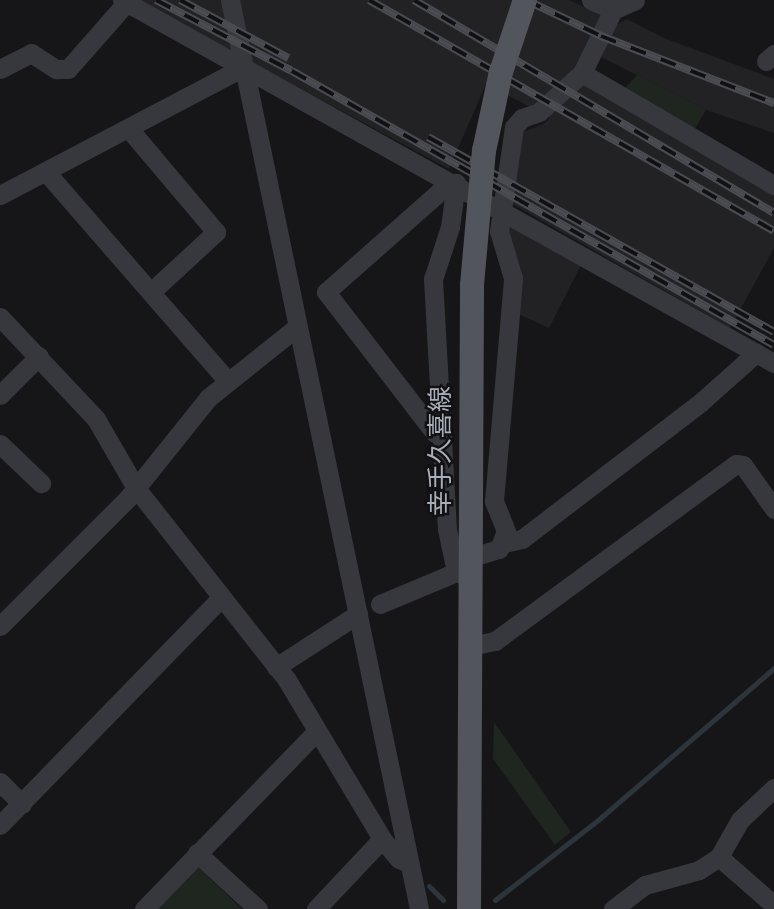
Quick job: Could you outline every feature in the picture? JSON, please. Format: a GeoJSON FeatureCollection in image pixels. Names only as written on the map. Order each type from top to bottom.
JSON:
{"type":"FeatureCollection","features":[{"type":"Feature","properties":{"kind":"main road","name":"幸手久喜線"},"geometry":{"type":"LineString","coordinates":[[469,909],[471,646],[468,571],[472,285],[484,151],[501,72],[525,0]]}},
{"type":"Feature","properties":{"kind":"street"},"geometry":{"type":"LineString","coordinates":[[230,0],[419,909]]}},
{"type":"Feature","properties":{"kind":"street"},"geometry":{"type":"LineString","coordinates":[[591,0],[613,10]]}},
{"type":"Feature","properties":{"kind":"street"},"geometry":{"type":"LineString","coordinates":[[380,604],[468,571],[503,543],[506,531],[494,501],[513,278],[499,231],[513,127],[522,118],[539,112],[582,73],[613,10],[635,0]]}},
{"type":"Feature","properties":{"kind":"street"},"geometry":{"type":"LineString","coordinates":[[0,69],[30,53],[56,69],[68,69],[124,1],[501,207],[774,363]]}},
{"type":"Feature","properties":{"kind":"street"},"geometry":{"type":"LineString","coordinates":[[0,195],[244,67]]}},
{"type":"Feature","properties":{"kind":"street"},"geometry":{"type":"LineString","coordinates":[[582,73],[774,185]]}},
{"type":"Feature","properties":{"kind":"street"},"geometry":{"type":"LineString","coordinates":[[129,129],[216,232],[152,291]]}},
{"type":"Feature","properties":{"kind":"street"},"geometry":{"type":"LineString","coordinates":[[47,172],[228,381]]}},
{"type":"Feature","properties":{"kind":"street"},"geometry":{"type":"LineString","coordinates":[[456,183],[450,227],[433,270],[447,529],[468,571]]}},
{"type":"Feature","properties":{"kind":"street"},"geometry":{"type":"LineString","coordinates":[[442,437],[326,292],[440,191],[456,183]]}},
{"type":"Feature","properties":{"kind":"street"},"geometry":{"type":"LineString","coordinates":[[0,317],[96,419],[136,488],[276,667],[382,839],[398,859],[409,863]]}},
{"type":"Feature","properties":{"kind":"street"},"geometry":{"type":"LineString","coordinates":[[0,626],[136,488],[188,419],[228,381],[297,327]]}},
{"type":"Feature","properties":{"kind":"street"},"geometry":{"type":"LineString","coordinates":[[503,543],[522,539],[701,402],[756,353]]}},
{"type":"Feature","properties":{"kind":"street"},"geometry":{"type":"LineString","coordinates":[[0,395],[39,356]]}},
{"type":"Feature","properties":{"kind":"street"},"geometry":{"type":"LineString","coordinates":[[1,448],[41,483]]}},
{"type":"Feature","properties":{"kind":"street"},"geometry":{"type":"LineString","coordinates":[[471,646],[498,639],[736,464],[743,465],[774,509]]}},
{"type":"Feature","properties":{"kind":"street"},"geometry":{"type":"LineString","coordinates":[[0,825],[222,597]]}},
{"type":"Feature","properties":{"kind":"street"},"geometry":{"type":"LineString","coordinates":[[276,667],[358,614]]}},
{"type":"Feature","properties":{"kind":"street"},"geometry":{"type":"LineString","coordinates":[[144,909],[317,731]]}},
{"type":"Feature","properties":{"kind":"street"},"geometry":{"type":"LineString","coordinates":[[0,782],[22,804]]}},
{"type":"Feature","properties":{"kind":"street"},"geometry":{"type":"LineString","coordinates":[[613,909],[645,886],[699,870],[719,857],[740,820],[774,788]]}},
{"type":"Feature","properties":{"kind":"street"},"geometry":{"type":"LineString","coordinates":[[316,909],[382,839]]}},
{"type":"Feature","properties":{"kind":"street"},"geometry":{"type":"LineString","coordinates":[[197,853],[258,909]]}},
{"type":"Feature","properties":{"kind":"street"},"geometry":{"type":"LineString","coordinates":[[719,857],[774,905]]}},
{"type":"Feature","properties":{"kind":"shaded area"},"geometry":{"type":"Polygon","coordinates":[[[137,0],[569,0],[604,16],[583,62],[534,109],[486,84],[449,169],[137,0]]]}},
{"type":"Feature","properties":{"kind":"shaded area"},"geometry":{"type":"Polygon","coordinates":[[[627,19],[664,38],[774,79],[774,133],[706,110],[601,57],[613,21],[618,24],[627,19]]]}},
{"type":"Feature","properties":{"kind":"shaded area"},"geometry":{"type":"Polygon","coordinates":[[[637,75],[706,110],[693,132],[623,90],[637,75]]]}},
{"type":"Feature","properties":{"kind":"shaded area"},"geometry":{"type":"Polygon","coordinates":[[[584,82],[774,192],[774,248],[730,328],[509,202],[519,134],[543,124],[550,118],[544,114],[584,82]]]}},
{"type":"Feature","properties":{"kind":"shaded area"},"geometry":{"type":"Polygon","coordinates":[[[507,221],[582,263],[549,328],[516,313],[507,221]]]}},
{"type":"Feature","properties":{"kind":"shaded area"},"geometry":{"type":"Polygon","coordinates":[[[494,722],[571,832],[555,845],[493,759],[494,722]]]}},
{"type":"Feature","properties":{"kind":"shaded area"},"geometry":{"type":"Polygon","coordinates":[[[197,866],[242,909],[156,909],[197,866]]]}},
{"type":"Feature","properties":{"kind":"waterway"},"geometry":{"type":"LineString","coordinates":[[495,900],[598,820],[774,668]]}},
{"type":"Feature","properties":{"kind":"waterway"},"geometry":{"type":"LineString","coordinates":[[429,886],[443,900]]}},
{"type":"Feature","properties":{"kind":"railway"},"geometry":{"type":"LineString","coordinates":[[156,0],[292,71],[774,345]]}},
{"type":"Feature","properties":{"kind":"railway"},"geometry":{"type":"LineString","coordinates":[[180,0],[288,58]]}},
{"type":"Feature","properties":{"kind":"railway"},"geometry":{"type":"LineString","coordinates":[[369,0],[774,231]]}},
{"type":"Feature","properties":{"kind":"railway"},"geometry":{"type":"LineString","coordinates":[[414,0],[774,213]]}},
{"type":"Feature","properties":{"kind":"railway"},"geometry":{"type":"LineString","coordinates":[[526,0],[601,36],[774,103]]}},
{"type":"Feature","properties":{"kind":"railway"},"geometry":{"type":"LineString","coordinates":[[428,137],[774,332]]}}]}
